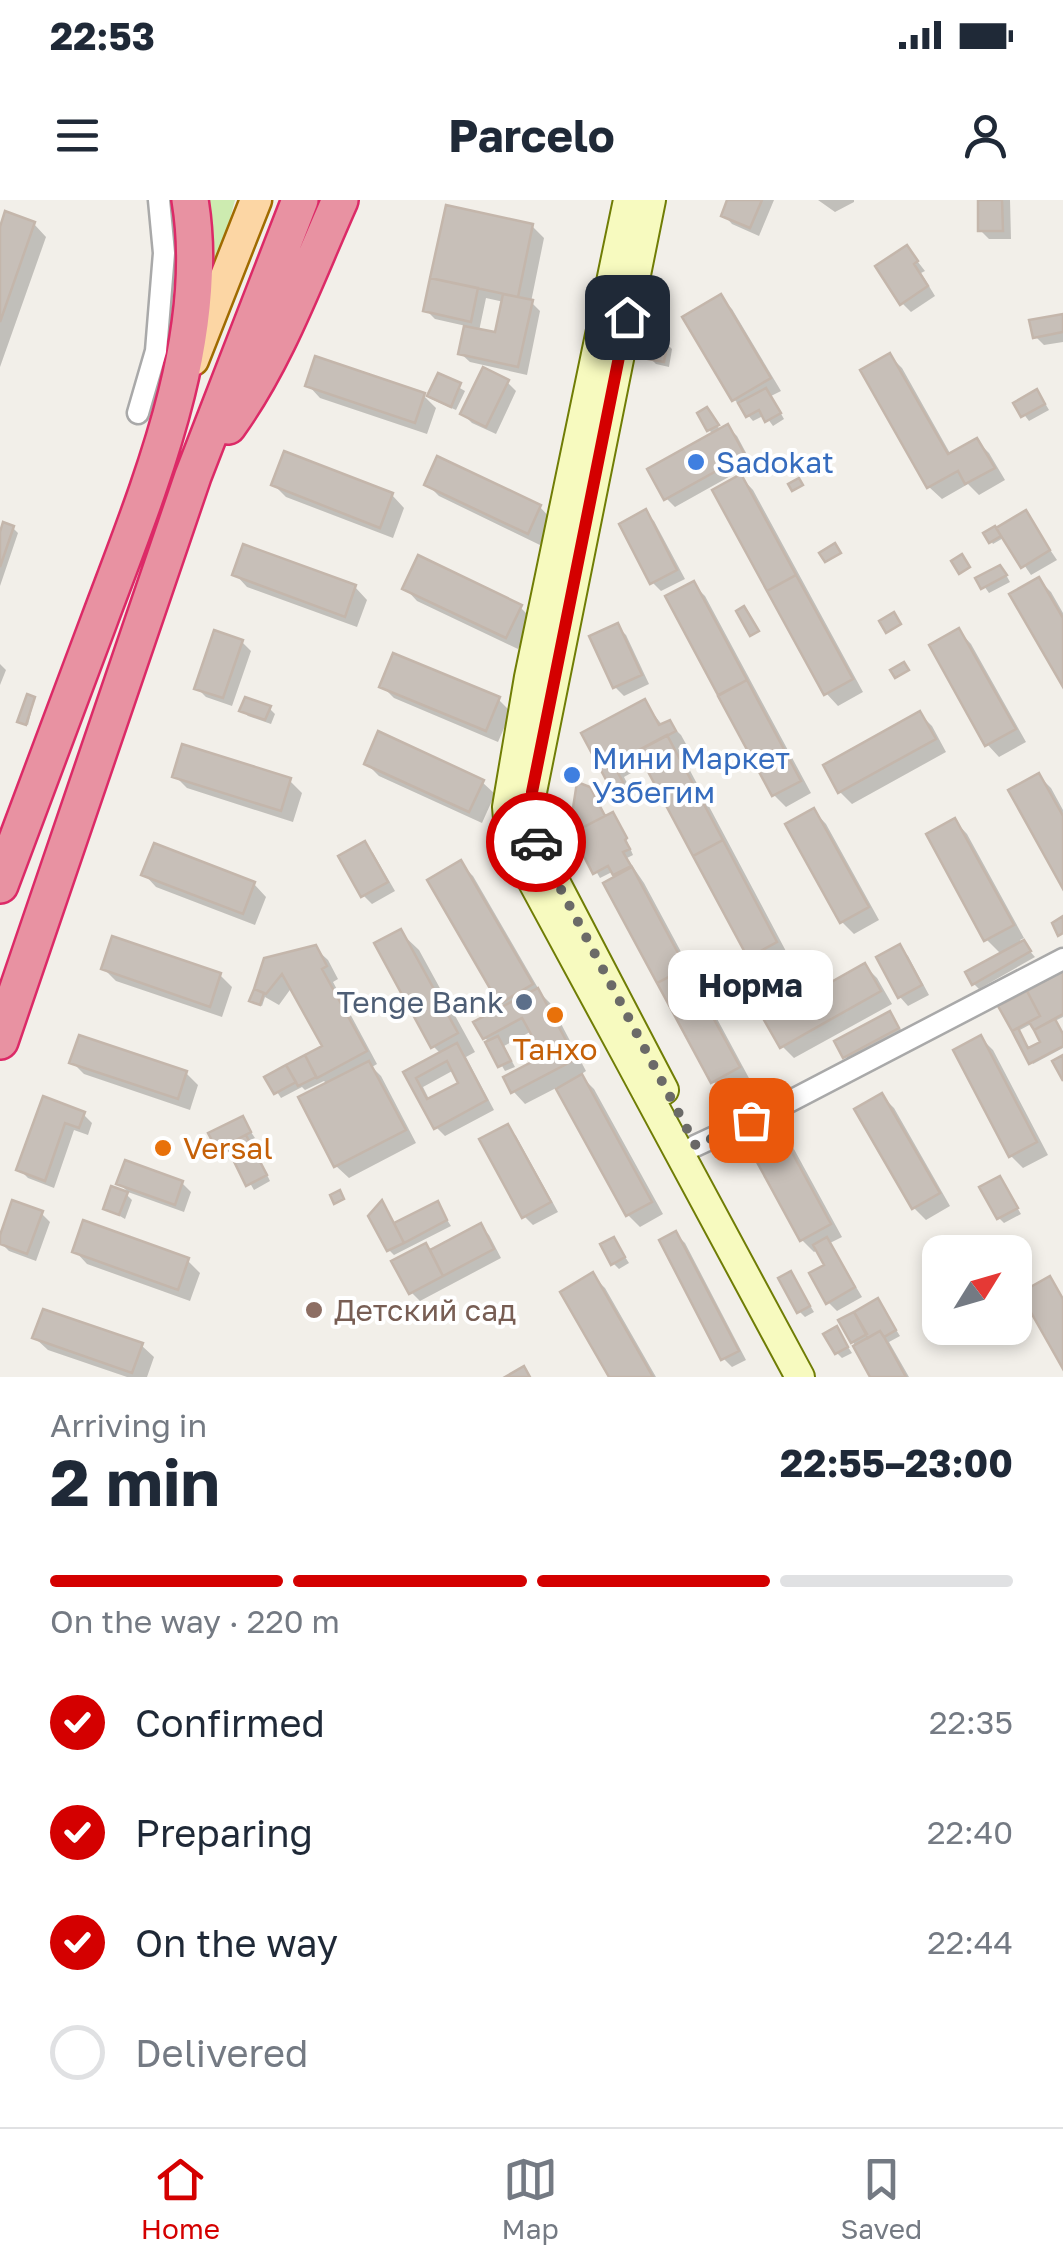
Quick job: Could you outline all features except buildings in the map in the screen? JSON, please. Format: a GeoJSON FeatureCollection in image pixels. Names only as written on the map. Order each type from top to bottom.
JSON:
{"type":"FeatureCollection","features":[{"type":"Feature","properties":{"kind":"highway"},"geometry":{"type":"LineString","coordinates":[[0,885],[118,569],[153,417],[192,317],[190,200]]}},
{"type":"Feature","properties":{"kind":"highway"},"geometry":{"type":"LineString","coordinates":[[0,1041],[193,476],[300,200]]}},
{"type":"Feature","properties":{"kind":"highway"},"geometry":{"type":"LineString","coordinates":[[193,476],[248,398],[340,200]]}},
{"type":"Feature","properties":{"kind":"main road"},"geometry":{"type":"LineString","coordinates":[[153,417],[256,200]]}},
{"type":"Feature","properties":{"kind":"main road"},"geometry":{"type":"LineString","coordinates":[[638,205],[554,623],[506,807],[509,831],[614,1036],[800,1377]]}},
{"type":"Feature","properties":{"kind":"main road"},"geometry":{"type":"LineString","coordinates":[[554,623],[532,792],[536,844],[820,1377]]}},
{"type":"Feature","properties":{"kind":"street"},"geometry":{"type":"LineString","coordinates":[[153,417],[164,253],[159,200]]}},
{"type":"Feature","properties":{"kind":"street"},"geometry":{"type":"LineString","coordinates":[[696,1146],[830,1082],[1063,959]]}},
{"type":"Feature","properties":{"kind":"green space"},"geometry":{"type":"Polygon","coordinates":[[[204,200],[235,200],[208,302],[204,200]]]}},
{"type":"Feature","properties":{"kind":"way so far"},"geometry":{"type":"LineString","coordinates":[[536,842],[696,1146],[751,1120]]}},
{"type":"Feature","properties":{"kind":"place","name":"Sadokat"},"geometry":{"type":"Point","coordinates":[696,462]}},
{"type":"Feature","properties":{"kind":"place","name":"Мини Маркет Узбегим"},"geometry":{"type":"Point","coordinates":[572,775]}},
{"type":"Feature","properties":{"kind":"place","name":"Tenge Bank"},"geometry":{"type":"Point","coordinates":[524,1002]}},
{"type":"Feature","properties":{"kind":"place","name":"Танхо"},"geometry":{"type":"Point","coordinates":[555,1015]}},
{"type":"Feature","properties":{"kind":"place","name":"Норма"},"geometry":{"type":"Point","coordinates":[751,1120]}},
{"type":"Feature","properties":{"kind":"place","name":"Versal"},"geometry":{"type":"Point","coordinates":[163,1148]}},
{"type":"Feature","properties":{"kind":"place","name":"Детский сад"},"geometry":{"type":"Point","coordinates":[314,1310]}},
{"type":"Feature","properties":{"kind":"route"},"geometry":{"type":"LineString","coordinates":[[536,842],[531,818],[532,792],[627,317]]}}]}
